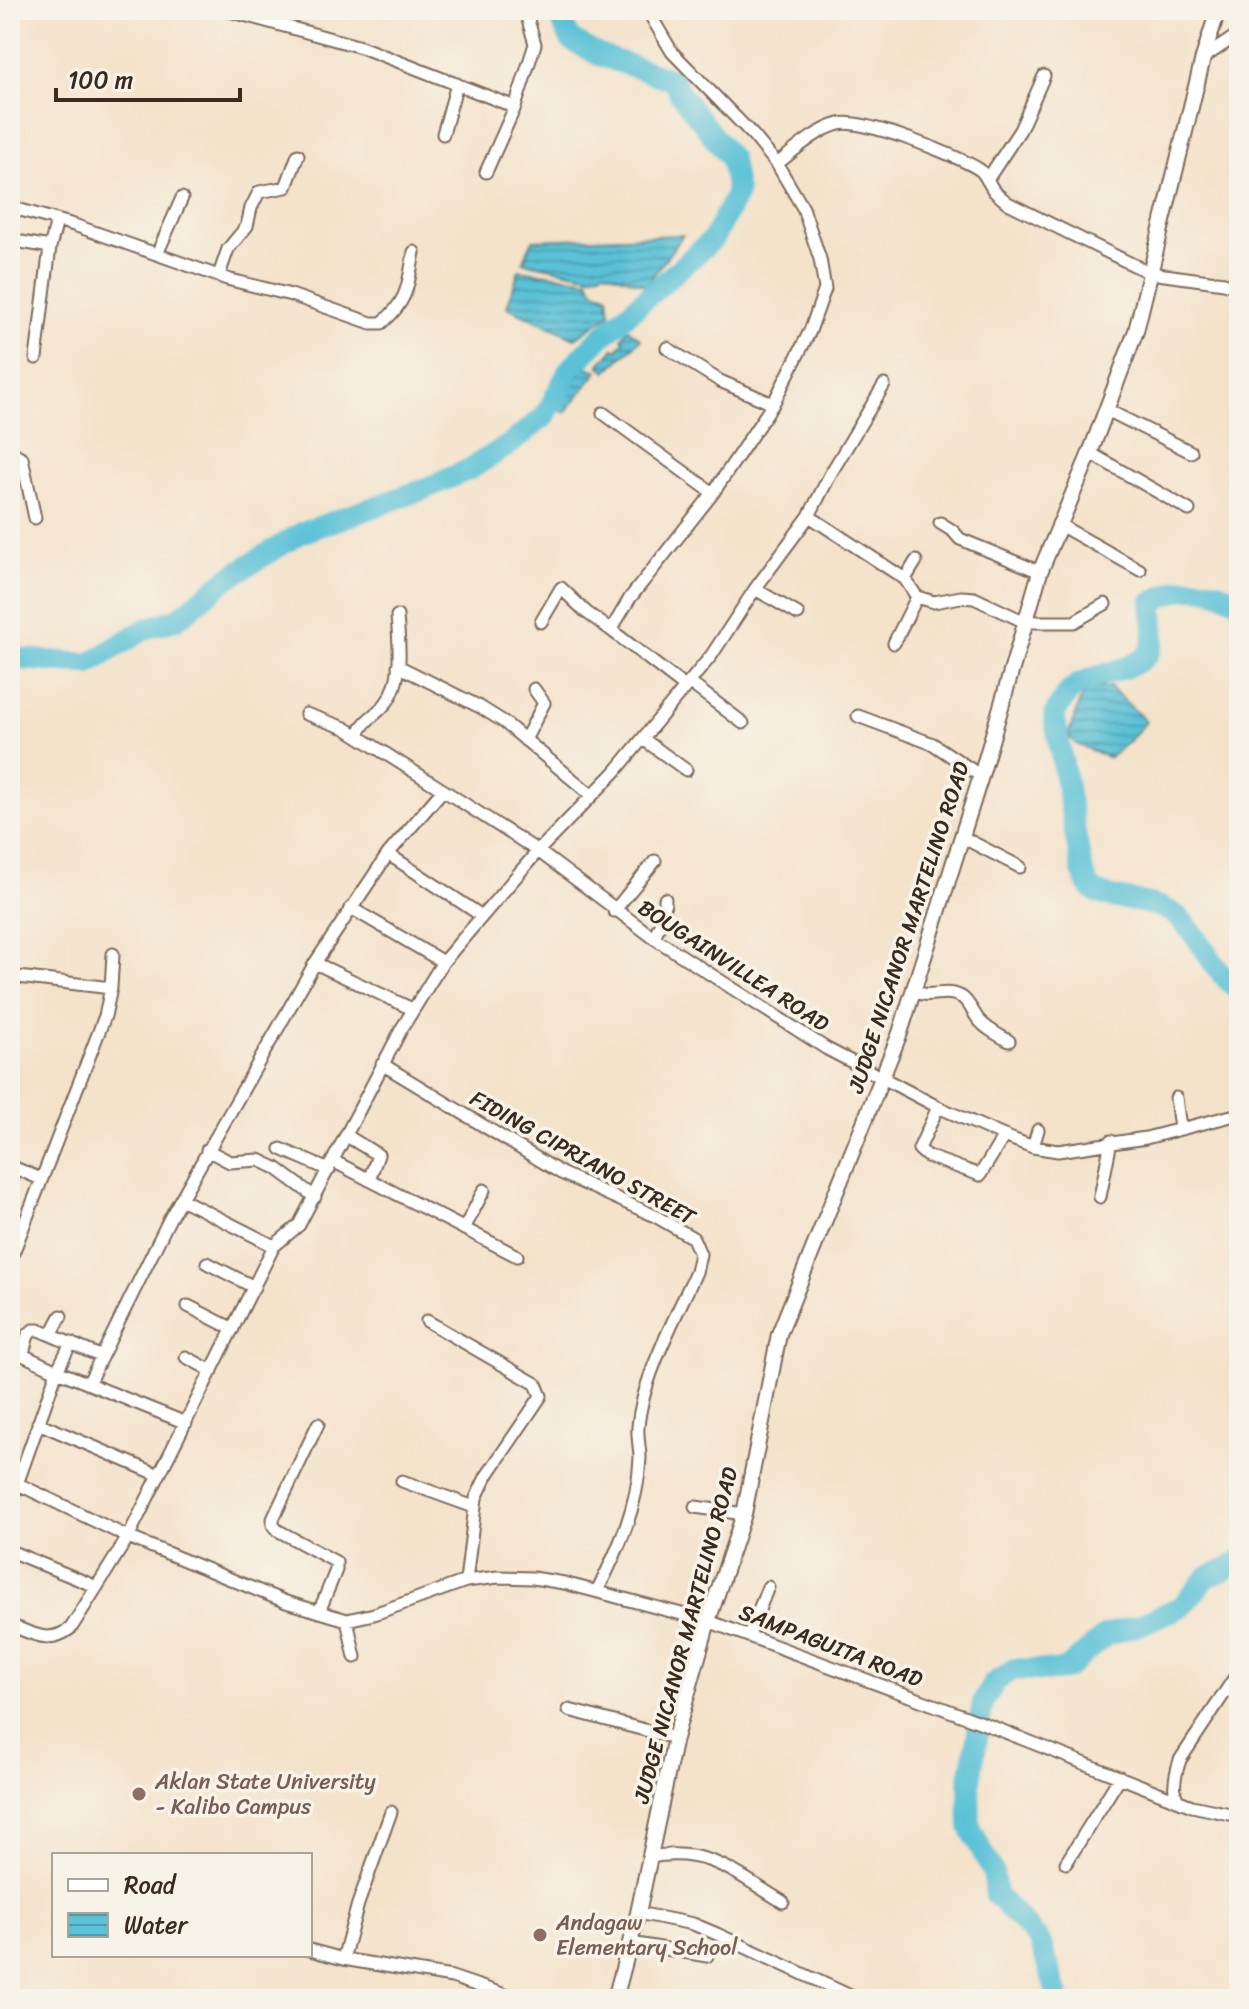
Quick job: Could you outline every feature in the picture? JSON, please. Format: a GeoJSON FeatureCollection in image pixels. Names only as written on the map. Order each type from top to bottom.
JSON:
{"type":"FeatureCollection","features":[{"type":"Feature","properties":{"kind":"street"},"geometry":{"type":"LineString","coordinates":[[226,10],[361,47],[515,107]]}},
{"type":"Feature","properties":{"kind":"street"},"geometry":{"type":"LineString","coordinates":[[486,172],[515,107],[535,44],[525,10]]}},
{"type":"Feature","properties":{"kind":"street"},"geometry":{"type":"LineString","coordinates":[[611,630],[630,598],[713,493],[773,404],[810,331],[825,289],[820,259],[803,208],[777,164],[672,52],[652,18],[654,10]]}},
{"type":"Feature","properties":{"kind":"street","name":"JUDGE NICANOR MARTELINO ROAD"},"geometry":{"type":"LineString","coordinates":[[615,1999],[638,1913],[675,1738],[708,1621],[744,1514],[779,1334],[883,1079],[981,776],[1040,572],[1090,453],[1136,331],[1203,58],[1218,10]]}},
{"type":"Feature","properties":{"kind":"street"},"geometry":{"type":"LineString","coordinates":[[1203,58],[1239,34]]}},
{"type":"Feature","properties":{"kind":"street"},"geometry":{"type":"LineString","coordinates":[[987,180],[1020,130],[1044,76]]}},
{"type":"Feature","properties":{"kind":"street"},"geometry":{"type":"LineString","coordinates":[[443,134],[457,84]]}},
{"type":"Feature","properties":{"kind":"street"},"geometry":{"type":"LineString","coordinates":[[777,164],[824,131],[837,124],[852,122],[912,140],[981,171],[994,192],[1008,203],[1150,273],[1224,283],[1239,288]]}},
{"type":"Feature","properties":{"kind":"street"},"geometry":{"type":"LineString","coordinates":[[219,275],[228,249],[247,226],[256,197],[264,189],[286,187],[298,155]]}},
{"type":"Feature","properties":{"kind":"street"},"geometry":{"type":"LineString","coordinates":[[157,254],[182,198]]}},
{"type":"Feature","properties":{"kind":"street"},"geometry":{"type":"LineString","coordinates":[[10,207],[371,323],[382,323],[404,300],[414,252]]}},
{"type":"Feature","properties":{"kind":"street"},"geometry":{"type":"LineString","coordinates":[[36,358],[50,247],[57,221]]}},
{"type":"Feature","properties":{"kind":"street"},"geometry":{"type":"LineString","coordinates":[[10,240],[50,247]]}},
{"type":"Feature","properties":{"kind":"street"},"geometry":{"type":"LineString","coordinates":[[667,348],[720,381],[773,404]]}},
{"type":"Feature","properties":{"kind":"street"},"geometry":{"type":"LineString","coordinates":[[10,1625],[44,1637],[59,1637],[71,1628],[128,1537],[274,1246],[299,1225],[412,1009],[443,962],[482,916],[590,794],[615,772],[688,685],[809,516],[884,385]]}},
{"type":"Feature","properties":{"kind":"street"},"geometry":{"type":"LineString","coordinates":[[1107,410],[1191,452]]}},
{"type":"Feature","properties":{"kind":"street"},"geometry":{"type":"LineString","coordinates":[[603,413],[713,493]]}},
{"type":"Feature","properties":{"kind":"street"},"geometry":{"type":"LineString","coordinates":[[10,451],[22,458],[35,518]]}},
{"type":"Feature","properties":{"kind":"street"},"geometry":{"type":"LineString","coordinates":[[1090,453],[1189,510]]}},
{"type":"Feature","properties":{"kind":"street"},"geometry":{"type":"LineString","coordinates":[[809,516],[905,579],[917,597],[934,602],[974,598],[1025,622],[1063,624],[1074,622],[1105,604]]}},
{"type":"Feature","properties":{"kind":"street"},"geometry":{"type":"LineString","coordinates":[[940,523],[960,539],[1040,572]]}},
{"type":"Feature","properties":{"kind":"street"},"geometry":{"type":"LineString","coordinates":[[1058,524],[1140,570]]}},
{"type":"Feature","properties":{"kind":"street"},"geometry":{"type":"LineString","coordinates":[[905,579],[916,561]]}},
{"type":"Feature","properties":{"kind":"street"},"geometry":{"type":"LineString","coordinates":[[541,622],[561,588],[586,612],[743,723]]}},
{"type":"Feature","properties":{"kind":"street"},"geometry":{"type":"LineString","coordinates":[[755,589],[798,614]]}},
{"type":"Feature","properties":{"kind":"street"},"geometry":{"type":"LineString","coordinates":[[894,643],[917,597]]}},
{"type":"Feature","properties":{"kind":"street"},"geometry":{"type":"LineString","coordinates":[[358,736],[362,724],[387,702],[392,693],[400,651],[397,616]]}},
{"type":"Feature","properties":{"kind":"street"},"geometry":{"type":"LineString","coordinates":[[398,666],[480,707],[590,794]]}},
{"type":"Feature","properties":{"kind":"street"},"geometry":{"type":"LineString","coordinates":[[525,740],[544,703],[534,689]]}},
{"type":"Feature","properties":{"kind":"street","name":"BOUGAINVILLEA ROAD"},"geometry":{"type":"LineString","coordinates":[[306,714],[345,728],[538,851],[614,911],[827,1049],[938,1107],[1004,1136],[1033,1147],[1058,1151],[1146,1138],[1239,1114]]}},
{"type":"Feature","properties":{"kind":"street"},"geometry":{"type":"LineString","coordinates":[[858,716],[933,744],[981,776]]}},
{"type":"Feature","properties":{"kind":"street"},"geometry":{"type":"LineString","coordinates":[[643,739],[686,770]]}},
{"type":"Feature","properties":{"kind":"street"},"geometry":{"type":"LineString","coordinates":[[89,1382],[207,1150],[315,963],[388,854],[443,790]]}},
{"type":"Feature","properties":{"kind":"street"},"geometry":{"type":"LineString","coordinates":[[962,837],[1020,867]]}},
{"type":"Feature","properties":{"kind":"street"},"geometry":{"type":"LineString","coordinates":[[388,854],[482,916]]}},
{"type":"Feature","properties":{"kind":"street"},"geometry":{"type":"LineString","coordinates":[[614,911],[655,861]]}},
{"type":"Feature","properties":{"kind":"street"},"geometry":{"type":"LineString","coordinates":[[654,938],[664,914],[665,899]]}},
{"type":"Feature","properties":{"kind":"street"},"geometry":{"type":"LineString","coordinates":[[351,908],[443,962]]}},
{"type":"Feature","properties":{"kind":"street"},"geometry":{"type":"LineString","coordinates":[[10,1261],[105,1016],[113,954]]}},
{"type":"Feature","properties":{"kind":"street"},"geometry":{"type":"LineString","coordinates":[[315,963],[412,1009]]}},
{"type":"Feature","properties":{"kind":"street"},"geometry":{"type":"LineString","coordinates":[[10,976],[111,988]]}},
{"type":"Feature","properties":{"kind":"street"},"geometry":{"type":"LineString","coordinates":[[913,991],[919,995],[953,994],[964,999],[979,1020],[1009,1041]]}},
{"type":"Feature","properties":{"kind":"street","name":"FIDING CIPRIANO STREET"},"geometry":{"type":"LineString","coordinates":[[382,1064],[561,1173],[668,1223],[693,1238],[700,1254],[696,1272],[650,1380],[638,1428],[640,1455],[636,1494],[613,1560],[597,1591]]}},
{"type":"Feature","properties":{"kind":"street"},"geometry":{"type":"LineString","coordinates":[[1176,1098],[1180,1128]]}},
{"type":"Feature","properties":{"kind":"street"},"geometry":{"type":"LineString","coordinates":[[938,1107],[919,1149],[927,1156],[980,1175],[1004,1136]]}},
{"type":"Feature","properties":{"kind":"street"},"geometry":{"type":"LineString","coordinates":[[1033,1147],[1038,1130]]}},
{"type":"Feature","properties":{"kind":"street"},"geometry":{"type":"LineString","coordinates":[[347,1136],[378,1155],[369,1180]]}},
{"type":"Feature","properties":{"kind":"street"},"geometry":{"type":"LineString","coordinates":[[1100,1197],[1111,1141]]}},
{"type":"Feature","properties":{"kind":"street"},"geometry":{"type":"LineString","coordinates":[[281,1149],[369,1180],[517,1256]]}},
{"type":"Feature","properties":{"kind":"street"},"geometry":{"type":"LineString","coordinates":[[207,1150],[230,1162],[259,1160],[285,1173],[315,1197]]}},
{"type":"Feature","properties":{"kind":"street"},"geometry":{"type":"LineString","coordinates":[[10,1166],[41,1179]]}},
{"type":"Feature","properties":{"kind":"street"},"geometry":{"type":"LineString","coordinates":[[464,1229],[484,1190]]}},
{"type":"Feature","properties":{"kind":"street"},"geometry":{"type":"LineString","coordinates":[[181,1199],[274,1246]]}},
{"type":"Feature","properties":{"kind":"street"},"geometry":{"type":"LineString","coordinates":[[207,1263],[254,1287]]}},
{"type":"Feature","properties":{"kind":"street"},"geometry":{"type":"LineString","coordinates":[[188,1306],[233,1329]]}},
{"type":"Feature","properties":{"kind":"street"},"geometry":{"type":"LineString","coordinates":[[51,1335],[61,1316]]}},
{"type":"Feature","properties":{"kind":"street"},"geometry":{"type":"LineString","coordinates":[[427,1321],[536,1384],[541,1396],[486,1477],[474,1507],[466,1581]]}},
{"type":"Feature","properties":{"kind":"street"},"geometry":{"type":"LineString","coordinates":[[23,1353],[28,1335],[33,1330],[39,1330],[100,1356]]}},
{"type":"Feature","properties":{"kind":"street"},"geometry":{"type":"LineString","coordinates":[[10,1504],[57,1371],[71,1343]]}},
{"type":"Feature","properties":{"kind":"street"},"geometry":{"type":"LineString","coordinates":[[10,1349],[186,1423]]}},
{"type":"Feature","properties":{"kind":"street"},"geometry":{"type":"LineString","coordinates":[[186,1357],[212,1371]]}},
{"type":"Feature","properties":{"kind":"street"},"geometry":{"type":"LineString","coordinates":[[38,1423],[159,1475]]}},
{"type":"Feature","properties":{"kind":"street"},"geometry":{"type":"LineString","coordinates":[[318,1424],[273,1519],[273,1525],[336,1562],[336,1570],[319,1612]]}},
{"type":"Feature","properties":{"kind":"street"},"geometry":{"type":"LineString","coordinates":[[402,1481],[474,1507]]}},
{"type":"Feature","properties":{"kind":"street"},"geometry":{"type":"LineString","coordinates":[[18,1484],[128,1537],[286,1602],[347,1620],[355,1657]]}},
{"type":"Feature","properties":{"kind":"street"},"geometry":{"type":"LineString","coordinates":[[695,1507],[744,1514]]}},
{"type":"Feature","properties":{"kind":"street"},"geometry":{"type":"LineString","coordinates":[[10,1551],[97,1587]]}},
{"type":"Feature","properties":{"kind":"street","name":"SAMPAGUITA ROAD"},"geometry":{"type":"LineString","coordinates":[[347,1620],[374,1614],[466,1581],[498,1577],[533,1578],[597,1591],[749,1635],[1178,1800],[1213,1812],[1239,1816]]}},
{"type":"Feature","properties":{"kind":"street"},"geometry":{"type":"LineString","coordinates":[[749,1635],[768,1587]]}},
{"type":"Feature","properties":{"kind":"street"},"geometry":{"type":"LineString","coordinates":[[1178,1800],[1174,1794],[1180,1760],[1239,1671]]}},
{"type":"Feature","properties":{"kind":"street"},"geometry":{"type":"LineString","coordinates":[[569,1710],[675,1738]]}},
{"type":"Feature","properties":{"kind":"street"},"geometry":{"type":"LineString","coordinates":[[1066,1863],[1120,1777]]}},
{"type":"Feature","properties":{"kind":"street"},"geometry":{"type":"LineString","coordinates":[[343,1959],[358,1904],[391,1812]]}},
{"type":"Feature","properties":{"kind":"street"},"geometry":{"type":"LineString","coordinates":[[650,1857],[685,1853],[703,1857],[783,1902]]}},
{"type":"Feature","properties":{"kind":"street"},"geometry":{"type":"LineString","coordinates":[[638,1913],[705,1929],[857,1999]]}},
{"type":"Feature","properties":{"kind":"street"},"geometry":{"type":"LineString","coordinates":[[631,1943],[707,1956]]}},
{"type":"Feature","properties":{"kind":"street"},"geometry":{"type":"LineString","coordinates":[[312,1951],[343,1959],[452,1977],[517,1999]]}},
{"type":"Feature","properties":{"kind":"street"},"geometry":{"type":"LineString","coordinates":[[824,1999],[829,1985]]}},
{"type":"Feature","properties":{"kind":"water"},"geometry":{"type":"Polygon","coordinates":[[[683,235],[646,285],[605,271],[591,276],[523,262],[533,240],[683,235]]]}},
{"type":"Feature","properties":{"kind":"water"},"geometry":{"type":"Polygon","coordinates":[[[519,270],[589,280],[594,291],[608,295],[610,314],[575,338],[507,307],[519,270]]]}},
{"type":"Feature","properties":{"kind":"water"},"geometry":{"type":"Polygon","coordinates":[[[628,329],[641,339],[606,372],[599,365],[614,348],[617,350],[628,329]]]}},
{"type":"Feature","properties":{"kind":"water"},"geometry":{"type":"Polygon","coordinates":[[[586,367],[598,371],[565,413],[552,405],[586,367]]]}},
{"type":"Feature","properties":{"kind":"water"},"geometry":{"type":"Polygon","coordinates":[[[1110,687],[1146,721],[1110,758],[1076,744],[1068,736],[1084,689],[1110,687]]]}},
{"type":"Feature","properties":{"kind":"waterway"},"geometry":{"type":"LineString","coordinates":[[10,664],[20,659],[89,664],[145,629],[177,619],[228,578],[301,533],[468,470],[509,445],[545,416],[569,370],[597,341],[713,239],[737,193],[731,159],[681,95],[673,80],[599,55],[571,40],[556,10]]}},
{"type":"Feature","properties":{"kind":"waterway"},"geometry":{"type":"LineString","coordinates":[[1239,602],[1217,592],[1195,588],[1163,596],[1152,603],[1154,628],[1149,652],[1135,664],[1076,686],[1054,715],[1082,871],[1090,886],[1107,896],[1154,905],[1174,914],[1191,931],[1220,972],[1239,990]]}},
{"type":"Feature","properties":{"kind":"waterway"},"geometry":{"type":"LineString","coordinates":[[1059,1999],[1040,1941],[996,1895],[993,1872],[970,1827],[969,1785],[983,1702],[995,1682],[1014,1669],[1056,1671],[1068,1668],[1106,1635],[1142,1624],[1182,1606],[1208,1576],[1227,1569],[1239,1560]]}},
{"type":"Feature","properties":{"kind":"place","name":"Aklan State University - Kalibo Campus"},"geometry":{"type":"Point","coordinates":[139,1794]}},
{"type":"Feature","properties":{"kind":"place","name":"Andagaw Elementary School"},"geometry":{"type":"Point","coordinates":[540,1935]}}]}
